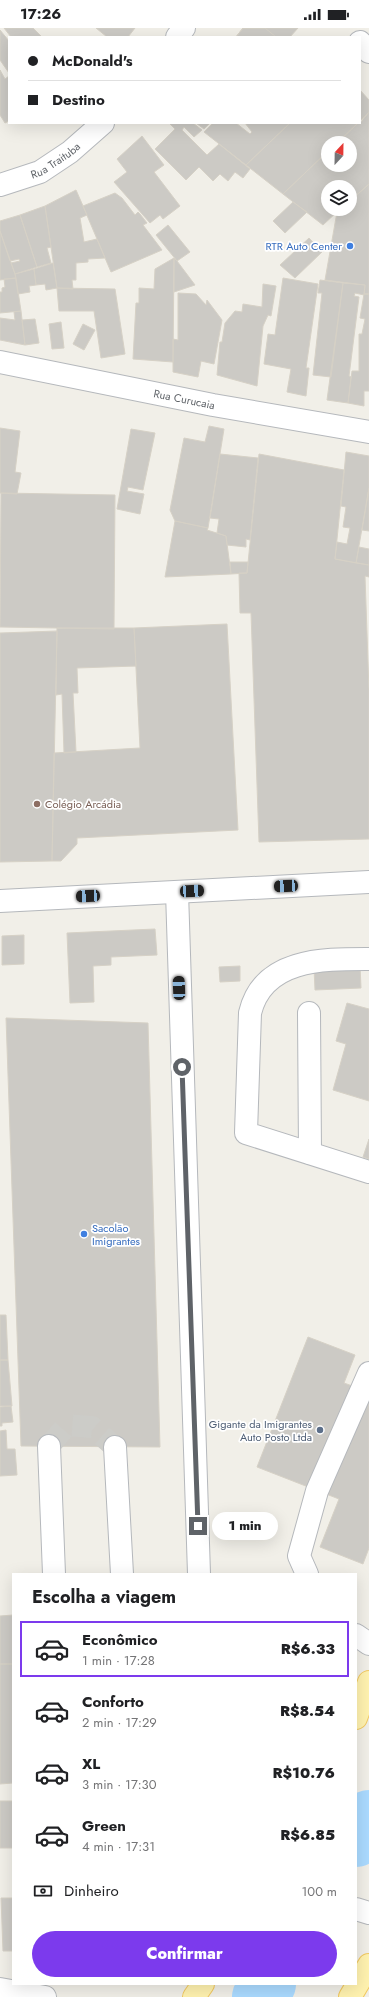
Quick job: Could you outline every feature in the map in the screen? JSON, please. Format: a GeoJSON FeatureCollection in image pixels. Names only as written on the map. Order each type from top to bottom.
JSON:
{"type":"FeatureCollection","features":[{"type":"Feature","properties":{"kind":"main road"},"geometry":{"type":"LineString","coordinates":[[357,1715],[369,1682]]}},
{"type":"Feature","properties":{"kind":"main road"},"geometry":{"type":"LineString","coordinates":[[194,1997],[202,1985]]}},
{"type":"Feature","properties":{"kind":"street"},"geometry":{"type":"LineString","coordinates":[[178,36],[184,28]]}},
{"type":"Feature","properties":{"kind":"street"},"geometry":{"type":"LineString","coordinates":[[347,28],[355,36]]}},
{"type":"Feature","properties":{"kind":"street"},"geometry":{"type":"LineString","coordinates":[[361,43],[369,52]]}},
{"type":"Feature","properties":{"kind":"street","name":"Rua Traituba"},"geometry":{"type":"LineString","coordinates":[[0,185],[40,172],[70,152],[102,124]]}},
{"type":"Feature","properties":{"kind":"street","name":"Rua Curucaia"},"geometry":{"type":"LineString","coordinates":[[0,362],[213,405],[369,432]]}},
{"type":"Feature","properties":{"kind":"street"},"geometry":{"type":"LineString","coordinates":[[0,901],[369,882]]}},
{"type":"Feature","properties":{"kind":"street"},"geometry":{"type":"LineString","coordinates":[[177,892],[199,1573]]}},
{"type":"Feature","properties":{"kind":"street"},"geometry":{"type":"LineString","coordinates":[[369,959],[335,958],[306,962],[288,968],[272,978],[253,1002],[250,1013],[246,1133],[369,1172]]}},
{"type":"Feature","properties":{"kind":"street"},"geometry":{"type":"LineString","coordinates":[[309,1013],[310,1153]]}},
{"type":"Feature","properties":{"kind":"street"},"geometry":{"type":"LineString","coordinates":[[307,1573],[299,1556],[317,1491],[369,1373]]}},
{"type":"Feature","properties":{"kind":"street"},"geometry":{"type":"LineString","coordinates":[[49,1446],[54,1573]]}},
{"type":"Feature","properties":{"kind":"street"},"geometry":{"type":"LineString","coordinates":[[115,1447],[122,1573]]}},
{"type":"Feature","properties":{"kind":"street"},"geometry":{"type":"LineString","coordinates":[[357,1636],[369,1644]]}},
{"type":"Feature","properties":{"kind":"street"},"geometry":{"type":"LineString","coordinates":[[0,1985],[12,1983]]}},
{"type":"Feature","properties":{"kind":"street"},"geometry":{"type":"LineString","coordinates":[[0,1989],[45,1997]]}},
{"type":"Feature","properties":{"kind":"building"},"geometry":{"type":"Polygon","coordinates":[[[4,28],[33,28],[41,36],[10,36],[4,28]]]}},
{"type":"Feature","properties":{"kind":"building"},"geometry":{"type":"Polygon","coordinates":[[[96,28],[135,28],[129,36],[106,36],[96,28]]]}},
{"type":"Feature","properties":{"kind":"building"},"geometry":{"type":"Polygon","coordinates":[[[243,28],[298,28],[291,36],[237,36],[243,28]]]}},
{"type":"Feature","properties":{"kind":"building"},"geometry":{"type":"Polygon","coordinates":[[[243,28],[265,28],[275,36],[237,36],[243,28]]]}},
{"type":"Feature","properties":{"kind":"building"},"geometry":{"type":"Polygon","coordinates":[[[0,30],[8,40],[8,72],[0,60],[0,30]]]}},
{"type":"Feature","properties":{"kind":"building"},"geometry":{"type":"Polygon","coordinates":[[[0,70],[5,79],[8,77],[8,122],[5,123],[0,115],[0,70]]]}},
{"type":"Feature","properties":{"kind":"building"},"geometry":{"type":"Polygon","coordinates":[[[361,91],[369,100],[369,112],[361,120],[361,91]]]}},
{"type":"Feature","properties":{"kind":"building"},"geometry":{"type":"Polygon","coordinates":[[[369,112],[369,184],[357,195],[357,180],[321,180],[321,216],[333,216],[323,225],[283,194],[321,158],[321,172],[357,172],[357,136],[344,136],[357,124],[361,124],[361,122],[369,112]]]}},
{"type":"Feature","properties":{"kind":"building"},"geometry":{"type":"Polygon","coordinates":[[[170,124],[194,124],[202,130],[194,137],[184,127],[182,130],[207,155],[219,144],[250,169],[243,178],[235,172],[228,181],[220,174],[213,181],[199,167],[186,180],[155,149],[175,129],[170,124]]]}},
{"type":"Feature","properties":{"kind":"building"},"geometry":{"type":"Polygon","coordinates":[[[197,124],[209,124],[204,129],[197,124]]]}},
{"type":"Feature","properties":{"kind":"building"},"geometry":{"type":"Polygon","coordinates":[[[212,124],[237,124],[250,134],[252,132],[246,124],[289,124],[246,165],[204,132],[212,124]]]}},
{"type":"Feature","properties":{"kind":"building"},"geometry":{"type":"Polygon","coordinates":[[[289,124],[357,124],[344,136],[321,136],[321,158],[283,194],[246,165],[289,124]]]}},
{"type":"Feature","properties":{"kind":"building"},"geometry":{"type":"Polygon","coordinates":[[[142,136],[164,165],[154,172],[180,206],[163,219],[160,215],[150,223],[114,182],[127,172],[117,159],[142,136]]]}},
{"type":"Feature","properties":{"kind":"building","name":"RTR Auto Center"},"geometry":{"type":"Polygon","coordinates":[[[369,184],[369,294],[364,294],[365,285],[325,280],[336,216],[357,216],[357,195],[369,184]]]}},
{"type":"Feature","properties":{"kind":"building"},"geometry":{"type":"Polygon","coordinates":[[[76,190],[87,215],[80,218],[84,242],[97,239],[105,258],[88,259],[88,262],[76,263],[76,280],[72,280],[73,289],[57,288],[45,206],[76,190]]]}},
{"type":"Feature","properties":{"kind":"building"},"geometry":{"type":"Polygon","coordinates":[[[115,193],[122,198],[135,215],[138,212],[140,214],[147,223],[143,225],[162,250],[111,272],[83,206],[115,193]]]}},
{"type":"Feature","properties":{"kind":"building"},"geometry":{"type":"Polygon","coordinates":[[[293,202],[307,212],[285,233],[273,221],[293,202]]]}},
{"type":"Feature","properties":{"kind":"building"},"geometry":{"type":"Polygon","coordinates":[[[45,206],[51,247],[47,248],[51,263],[37,267],[20,215],[45,206]]]}},
{"type":"Feature","properties":{"kind":"building"},"geometry":{"type":"Polygon","coordinates":[[[20,215],[37,267],[15,274],[11,263],[20,261],[19,259],[10,261],[0,231],[0,221],[20,215]]]}},
{"type":"Feature","properties":{"kind":"building"},"geometry":{"type":"Polygon","coordinates":[[[168,225],[190,252],[177,261],[156,235],[168,225]]]}},
{"type":"Feature","properties":{"kind":"building"},"geometry":{"type":"Polygon","coordinates":[[[0,231],[15,274],[16,278],[0,280],[0,231]]]}},
{"type":"Feature","properties":{"kind":"building"},"geometry":{"type":"Polygon","coordinates":[[[309,238],[322,252],[295,278],[280,265],[309,238]]]}},
{"type":"Feature","properties":{"kind":"building"},"geometry":{"type":"Polygon","coordinates":[[[174,258],[173,362],[133,359],[136,303],[139,303],[139,288],[154,289],[155,269],[174,258]]]}},
{"type":"Feature","properties":{"kind":"building"},"geometry":{"type":"Polygon","coordinates":[[[174,258],[177,261],[195,285],[174,292],[174,258]]]}},
{"type":"Feature","properties":{"kind":"building"},"geometry":{"type":"Polygon","coordinates":[[[53,263],[57,288],[46,290],[45,284],[36,285],[34,269],[53,263]]]}},
{"type":"Feature","properties":{"kind":"building"},"geometry":{"type":"Polygon","coordinates":[[[34,269],[36,285],[29,286],[30,292],[18,294],[15,274],[34,269]]]}},
{"type":"Feature","properties":{"kind":"building"},"geometry":{"type":"Polygon","coordinates":[[[16,278],[21,311],[0,313],[0,292],[2,292],[2,288],[5,287],[4,279],[16,278]]]}},
{"type":"Feature","properties":{"kind":"building"},"geometry":{"type":"Polygon","coordinates":[[[283,278],[318,284],[306,368],[309,368],[306,396],[287,392],[291,369],[264,364],[268,334],[275,335],[283,278]]]}},
{"type":"Feature","properties":{"kind":"building"},"geometry":{"type":"Polygon","coordinates":[[[320,280],[343,283],[331,377],[313,375],[322,293],[318,293],[320,280]]]}},
{"type":"Feature","properties":{"kind":"building"},"geometry":{"type":"Polygon","coordinates":[[[343,283],[365,285],[364,295],[355,293],[354,296],[359,297],[349,376],[351,377],[348,403],[327,400],[343,283]]]}},
{"type":"Feature","properties":{"kind":"building"},"geometry":{"type":"Polygon","coordinates":[[[263,284],[276,286],[271,316],[268,315],[263,326],[257,386],[217,375],[220,342],[222,342],[225,323],[235,311],[242,312],[243,304],[262,307],[263,284]]]}},
{"type":"Feature","properties":{"kind":"building"},"geometry":{"type":"Polygon","coordinates":[[[57,288],[115,289],[125,354],[101,358],[94,311],[59,311],[57,288]]]}},
{"type":"Feature","properties":{"kind":"building"},"geometry":{"type":"Polygon","coordinates":[[[178,293],[196,294],[206,305],[207,300],[222,320],[214,364],[201,361],[198,377],[173,372],[173,339],[178,340],[178,293]]]}},
{"type":"Feature","properties":{"kind":"building"},"geometry":{"type":"Polygon","coordinates":[[[364,294],[369,294],[369,391],[364,391],[364,406],[348,403],[352,371],[359,371],[359,334],[362,334],[365,319],[360,318],[364,294]]]}},
{"type":"Feature","properties":{"kind":"building"},"geometry":{"type":"Polygon","coordinates":[[[21,311],[25,345],[0,340],[0,318],[15,320],[14,312],[21,311]]]}},
{"type":"Feature","properties":{"kind":"building"},"geometry":{"type":"Polygon","coordinates":[[[35,319],[39,343],[25,345],[22,320],[35,319]]]}},
{"type":"Feature","properties":{"kind":"building"},"geometry":{"type":"Polygon","coordinates":[[[61,322],[64,348],[52,349],[49,324],[61,322]]]}},
{"type":"Feature","properties":{"kind":"building"},"geometry":{"type":"Polygon","coordinates":[[[83,324],[95,330],[84,350],[73,344],[83,324]]]}},
{"type":"Feature","properties":{"kind":"building"},"geometry":{"type":"Polygon","coordinates":[[[209,426],[224,429],[208,528],[175,521],[170,510],[184,438],[205,442],[209,426]]]}},
{"type":"Feature","properties":{"kind":"building"},"geometry":{"type":"Polygon","coordinates":[[[0,428],[20,431],[15,472],[21,473],[17,494],[0,493],[0,428]]]}},
{"type":"Feature","properties":{"kind":"building"},"geometry":{"type":"Polygon","coordinates":[[[131,429],[155,433],[143,490],[128,487],[127,491],[144,494],[140,514],[117,509],[131,429]]]}},
{"type":"Feature","properties":{"kind":"building"},"geometry":{"type":"Polygon","coordinates":[[[346,452],[369,456],[369,488],[356,563],[335,559],[337,542],[347,544],[350,528],[343,527],[346,507],[341,506],[346,452]]]}},
{"type":"Feature","properties":{"kind":"building"},"geometry":{"type":"Polygon","coordinates":[[[220,454],[258,458],[250,540],[246,539],[246,547],[227,545],[226,536],[217,533],[219,519],[210,518],[220,454]]]}},
{"type":"Feature","properties":{"kind":"building"},"geometry":{"type":"Polygon","coordinates":[[[259,454],[344,470],[335,559],[369,565],[369,577],[365,576],[369,690],[369,839],[259,842],[251,613],[240,613],[239,573],[247,573],[259,454]]]}},
{"type":"Feature","properties":{"kind":"building"},"geometry":{"type":"Polygon","coordinates":[[[369,488],[369,531],[362,530],[369,488]]]}},
{"type":"Feature","properties":{"kind":"building"},"geometry":{"type":"Polygon","coordinates":[[[1,493],[115,495],[114,629],[0,627],[1,493]]]}},
{"type":"Feature","properties":{"kind":"building"},"geometry":{"type":"Polygon","coordinates":[[[175,521],[208,528],[207,530],[226,536],[231,574],[165,577],[175,521]]]}},
{"type":"Feature","properties":{"kind":"building"},"geometry":{"type":"Polygon","coordinates":[[[359,547],[369,549],[369,565],[356,563],[359,547]]]}},
{"type":"Feature","properties":{"kind":"building"},"geometry":{"type":"Polygon","coordinates":[[[230,562],[248,562],[247,573],[231,574],[230,562]]]}},
{"type":"Feature","properties":{"kind":"building"},"geometry":{"type":"Polygon","coordinates":[[[227,624],[238,830],[77,838],[77,844],[61,861],[52,861],[54,753],[140,748],[134,628],[227,624]]]}},
{"type":"Feature","properties":{"kind":"building"},"geometry":{"type":"Polygon","coordinates":[[[57,628],[134,628],[136,666],[77,668],[78,693],[73,693],[76,752],[64,753],[62,694],[56,695],[57,628]]]}},
{"type":"Feature","properties":{"kind":"building"},"geometry":{"type":"Polygon","coordinates":[[[57,631],[52,861],[0,862],[0,633],[57,631]]]}},
{"type":"Feature","properties":{"kind":"building"},"geometry":{"type":"Polygon","coordinates":[[[155,929],[157,955],[111,957],[111,965],[93,966],[94,1002],[70,1003],[67,933],[155,929]]]}},
{"type":"Feature","properties":{"kind":"building"},"geometry":{"type":"Polygon","coordinates":[[[24,935],[24,964],[2,965],[2,936],[24,935]]]}},
{"type":"Feature","properties":{"kind":"building"},"geometry":{"type":"Polygon","coordinates":[[[360,965],[361,988],[315,990],[314,968],[360,965]]]}},
{"type":"Feature","properties":{"kind":"building"},"geometry":{"type":"Polygon","coordinates":[[[240,966],[240,981],[220,982],[219,967],[240,966]]]}},
{"type":"Feature","properties":{"kind":"building"},"geometry":{"type":"Polygon","coordinates":[[[347,1003],[369,1009],[369,1101],[333,1090],[346,1044],[336,1041],[347,1003]]]}},
{"type":"Feature","properties":{"kind":"building","name":"Sacolão Imigrantes"},"geometry":{"type":"Polygon","coordinates":[[[6,1018],[148,1023],[160,1447],[21,1446],[6,1018]]]}},
{"type":"Feature","properties":{"kind":"building"},"geometry":{"type":"Polygon","coordinates":[[[369,1139],[369,1159],[363,1157],[369,1139]]]}},
{"type":"Feature","properties":{"kind":"building"},"geometry":{"type":"Polygon","coordinates":[[[0,1315],[6,1315],[8,1360],[0,1360],[0,1315]]]}},
{"type":"Feature","properties":{"kind":"building","name":"Gigante da Imigrantes Auto Posto Ltda"},"geometry":{"type":"Polygon","coordinates":[[[308,1337],[355,1355],[344,1383],[369,1392],[369,1548],[363,1564],[320,1547],[339,1499],[257,1467],[308,1337]]]}},
{"type":"Feature","properties":{"kind":"building"},"geometry":{"type":"Polygon","coordinates":[[[0,1360],[8,1360],[12,1406],[0,1406],[0,1360]]]}},
{"type":"Feature","properties":{"kind":"building"},"geometry":{"type":"Polygon","coordinates":[[[11,1406],[13,1422],[2,1423],[2,1426],[0,1426],[0,1407],[11,1406]]]}},
{"type":"Feature","properties":{"kind":"building"},"geometry":{"type":"Polygon","coordinates":[[[6,1430],[7,1449],[15,1449],[17,1475],[0,1476],[0,1431],[6,1430]]]}},
{"type":"Feature","properties":{"kind":"building"},"geometry":{"type":"Polygon","coordinates":[[[12,1615],[12,1664],[0,1664],[0,1616],[12,1615]]]}},
{"type":"Feature","properties":{"kind":"building"},"geometry":{"type":"Polygon","coordinates":[[[0,1664],[12,1664],[12,1783],[0,1784],[0,1664]]]}},
{"type":"Feature","properties":{"kind":"building"},"geometry":{"type":"Polygon","coordinates":[[[0,1801],[12,1801],[12,1848],[0,1848],[0,1801]]]}},
{"type":"Feature","properties":{"kind":"building"},"geometry":{"type":"Polygon","coordinates":[[[1,1898],[12,1898],[12,1951],[3,1951],[1,1898]]]}},
{"type":"Feature","properties":{"kind":"waterway"},"geometry":{"type":"LineString","coordinates":[[357,1837],[369,1818]]}},
{"type":"Feature","properties":{"kind":"waterway"},"geometry":{"type":"LineString","coordinates":[[260,1997],[267,1985]]}},
{"type":"Feature","properties":{"kind":"tunnel"},"geometry":{"type":"LineString","coordinates":[[49,1446],[67,1425],[92,1427],[115,1447]]}},
{"type":"Feature","properties":{"kind":"place","name":"RTR Auto Center"},"geometry":{"type":"Point","coordinates":[350,246]}},
{"type":"Feature","properties":{"kind":"place","name":"Colégio Arcádia"},"geometry":{"type":"Point","coordinates":[37,804]}},
{"type":"Feature","properties":{"kind":"place","name":"Sacolão Imigrantes"},"geometry":{"type":"Point","coordinates":[84,1234]}},
{"type":"Feature","properties":{"kind":"place","name":"Gigante da Imigrantes Auto Posto Ltda"},"geometry":{"type":"Point","coordinates":[320,1430]}},
{"type":"Feature","properties":{"kind":"route"},"geometry":{"type":"LineString","coordinates":[[182,1067],[198,1526]]}}]}
